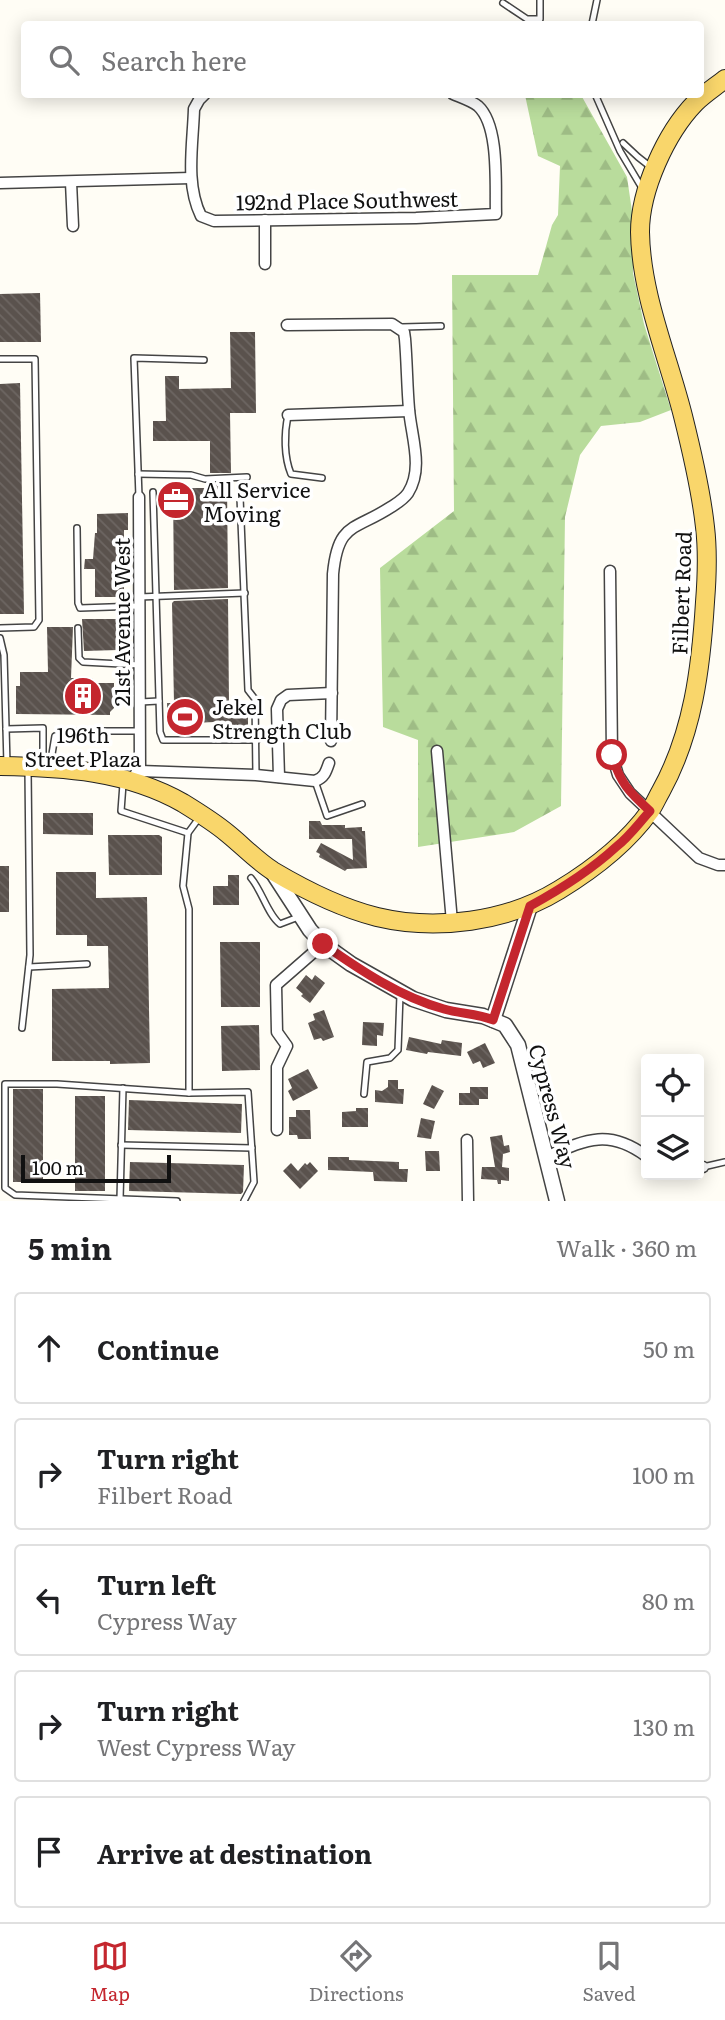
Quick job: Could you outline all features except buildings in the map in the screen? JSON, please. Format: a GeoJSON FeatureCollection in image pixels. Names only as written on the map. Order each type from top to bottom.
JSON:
{"type":"FeatureCollection","features":[{"type":"Feature","properties":{"kind":"main road","name":"Filbert Road"},"geometry":{"type":"LineString","coordinates":[[704,96],[725,79]]}},
{"type":"Feature","properties":{"kind":"main road","name":"Filbert Road"},"geometry":{"type":"LineString","coordinates":[[4,766],[132,774],[222,828],[270,869],[346,907],[379,917],[418,923],[494,917],[530,906],[559,891],[618,846],[650,811],[673,771],[690,725],[702,656],[707,566],[706,528],[683,417],[643,267],[640,231],[642,206],[667,141],[701,98]]}},
{"type":"Feature","properties":{"kind":"street"},"geometry":{"type":"LineString","coordinates":[[0,183],[191,178],[194,109],[201,98]]}},
{"type":"Feature","properties":{"kind":"street","name":"192nd Place Southwest"},"geometry":{"type":"LineString","coordinates":[[191,178],[194,202],[201,216],[214,221],[496,214],[490,123],[478,106],[462,98]]}},
{"type":"Feature","properties":{"kind":"street"},"geometry":{"type":"LineString","coordinates":[[71,182],[73,226]]}},
{"type":"Feature","properties":{"kind":"street"},"geometry":{"type":"LineString","coordinates":[[265,220],[265,264]]}},
{"type":"Feature","properties":{"kind":"street"},"geometry":{"type":"LineString","coordinates":[[287,325],[392,324],[404,332],[405,339],[409,411],[416,458],[414,475],[407,494],[400,501],[348,530],[336,549],[333,574],[331,741]]}},
{"type":"Feature","properties":{"kind":"street"},"geometry":{"type":"LineString","coordinates":[[288,415],[409,411]]}},
{"type":"Feature","properties":{"kind":"street","name":"21st Avenue West"},"geometry":{"type":"LineString","coordinates":[[132,774],[140,731],[139,497]]}},
{"type":"Feature","properties":{"kind":"street"},"geometry":{"type":"LineString","coordinates":[[610,571],[612,755],[618,775],[630,793],[699,858],[725,865]]}},
{"type":"Feature","properties":{"kind":"street"},"geometry":{"type":"LineString","coordinates":[[279,777],[277,709],[281,700],[288,695],[332,693]]}},
{"type":"Feature","properties":{"kind":"street"},"geometry":{"type":"LineString","coordinates":[[437,751],[452,922]]}},
{"type":"Feature","properties":{"kind":"street"},"geometry":{"type":"LineString","coordinates":[[132,774],[257,775],[315,781],[321,779],[329,763]]}},
{"type":"Feature","properties":{"kind":"street"},"geometry":{"type":"LineString","coordinates":[[270,869],[310,930],[323,944],[351,964],[413,999],[446,1010],[483,1016],[499,1022],[530,906]]}},
{"type":"Feature","properties":{"kind":"street"},"geometry":{"type":"LineString","coordinates":[[277,1130],[277,1066],[286,1046],[277,1032],[276,985],[323,944]]}},
{"type":"Feature","properties":{"kind":"street","name":"Cypress Way"},"geometry":{"type":"LineString","coordinates":[[499,1022],[517,1045],[557,1201]]}},
{"type":"Feature","properties":{"kind":"street"},"geometry":{"type":"LineString","coordinates":[[546,1157],[586,1140],[604,1139],[623,1143],[641,1153]]}},
{"type":"Feature","properties":{"kind":"street"},"geometry":{"type":"LineString","coordinates":[[467,1140],[468,1201]]}},
{"type":"Feature","properties":{"kind":"lane"},"geometry":{"type":"LineString","coordinates":[[503,3],[527,19],[540,19],[540,0]]}},
{"type":"Feature","properties":{"kind":"lane"},"geometry":{"type":"LineString","coordinates":[[593,21],[597,0]]}},
{"type":"Feature","properties":{"kind":"lane"},"geometry":{"type":"LineString","coordinates":[[597,98],[620,152],[646,193]]}},
{"type":"Feature","properties":{"kind":"lane"},"geometry":{"type":"LineString","coordinates":[[624,143],[654,170]]}},
{"type":"Feature","properties":{"kind":"lane"},"geometry":{"type":"LineString","coordinates":[[399,327],[442,326]]}},
{"type":"Feature","properties":{"kind":"lane"},"geometry":{"type":"LineString","coordinates":[[139,497],[134,358],[204,360]]}},
{"type":"Feature","properties":{"kind":"lane"},"geometry":{"type":"LineString","coordinates":[[0,359],[35,359],[39,620],[34,627],[0,628]]}},
{"type":"Feature","properties":{"kind":"lane"},"geometry":{"type":"LineString","coordinates":[[288,415],[286,447],[287,465],[291,474],[322,478]]}},
{"type":"Feature","properties":{"kind":"lane"},"geometry":{"type":"LineString","coordinates":[[138,474],[191,475],[205,479],[247,477]]}},
{"type":"Feature","properties":{"kind":"lane"},"geometry":{"type":"LineString","coordinates":[[153,492],[160,732],[163,740],[257,740]]}},
{"type":"Feature","properties":{"kind":"lane"},"geometry":{"type":"LineString","coordinates":[[240,497],[248,690],[255,699],[257,775]]}},
{"type":"Feature","properties":{"kind":"lane"},"geometry":{"type":"LineString","coordinates":[[78,528],[80,608],[139,601],[156,596],[245,593]]}},
{"type":"Feature","properties":{"kind":"lane"},"geometry":{"type":"LineString","coordinates":[[78,628],[79,658],[83,662],[139,665]]}},
{"type":"Feature","properties":{"kind":"lane"},"geometry":{"type":"LineString","coordinates":[[0,638],[4,656],[4,766]]}},
{"type":"Feature","properties":{"kind":"lane"},"geometry":{"type":"LineString","coordinates":[[140,702],[159,701]]}},
{"type":"Feature","properties":{"kind":"lane"},"geometry":{"type":"LineString","coordinates":[[6,729],[43,728],[29,967],[22,1028]]}},
{"type":"Feature","properties":{"kind":"lane"},"geometry":{"type":"LineString","coordinates":[[40,767],[55,736],[67,731],[140,731]]}},
{"type":"Feature","properties":{"kind":"lane"},"geometry":{"type":"LineString","coordinates":[[132,774],[121,811],[188,833]]}},
{"type":"Feature","properties":{"kind":"lane"},"geometry":{"type":"LineString","coordinates":[[315,781],[327,816],[362,804]]}},
{"type":"Feature","properties":{"kind":"lane"},"geometry":{"type":"LineString","coordinates":[[189,1093],[189,909],[183,886],[188,833],[201,816]]}},
{"type":"Feature","properties":{"kind":"lane"},"geometry":{"type":"LineString","coordinates":[[251,878],[279,924],[301,916]]}},
{"type":"Feature","properties":{"kind":"lane"},"geometry":{"type":"LineString","coordinates":[[29,967],[87,964]]}},
{"type":"Feature","properties":{"kind":"lane"},"geometry":{"type":"LineString","coordinates":[[364,1094],[367,1062],[390,1058],[398,1051],[401,992]]}},
{"type":"Feature","properties":{"kind":"lane"},"geometry":{"type":"LineString","coordinates":[[177,1201],[15,1195],[5,1188],[5,1084],[57,1084],[189,1093],[248,1092],[254,1181],[244,1201]]}},
{"type":"Feature","properties":{"kind":"lane"},"geometry":{"type":"LineString","coordinates":[[120,1199],[122,1088]]}},
{"type":"Feature","properties":{"kind":"lane"},"geometry":{"type":"LineString","coordinates":[[121,1144],[252,1148]]}},
{"type":"Feature","properties":{"kind":"lane"},"geometry":{"type":"LineString","coordinates":[[704,1166],[725,1162]]}},
{"type":"Feature","properties":{"kind":"green space"},"geometry":{"type":"Polygon","coordinates":[[[526,98],[583,98],[627,177],[633,218],[633,273],[644,324],[671,410],[640,422],[601,426],[580,455],[565,517],[561,806],[514,832],[418,847],[418,740],[383,727],[380,568],[454,511],[452,275],[538,275],[552,225],[558,215],[560,166],[538,156],[526,98]]]}},
{"type":"Feature","properties":{"kind":"place","name":"All Service Moving"},"geometry":{"type":"Point","coordinates":[176,500]}},
{"type":"Feature","properties":{"kind":"place","name":"196th Street Plaza"},"geometry":{"type":"Point","coordinates":[83,696]}},
{"type":"Feature","properties":{"kind":"place","name":"Jekel Strength Club"},"geometry":{"type":"Point","coordinates":[185,717]}},
{"type":"Feature","properties":{"kind":"route"},"geometry":{"type":"LineString","coordinates":[[323,944],[351,964],[413,999],[446,1010],[493,1020],[530,906],[559,891],[586,872],[618,846],[650,811],[630,793],[618,775],[612,755]]}}]}
